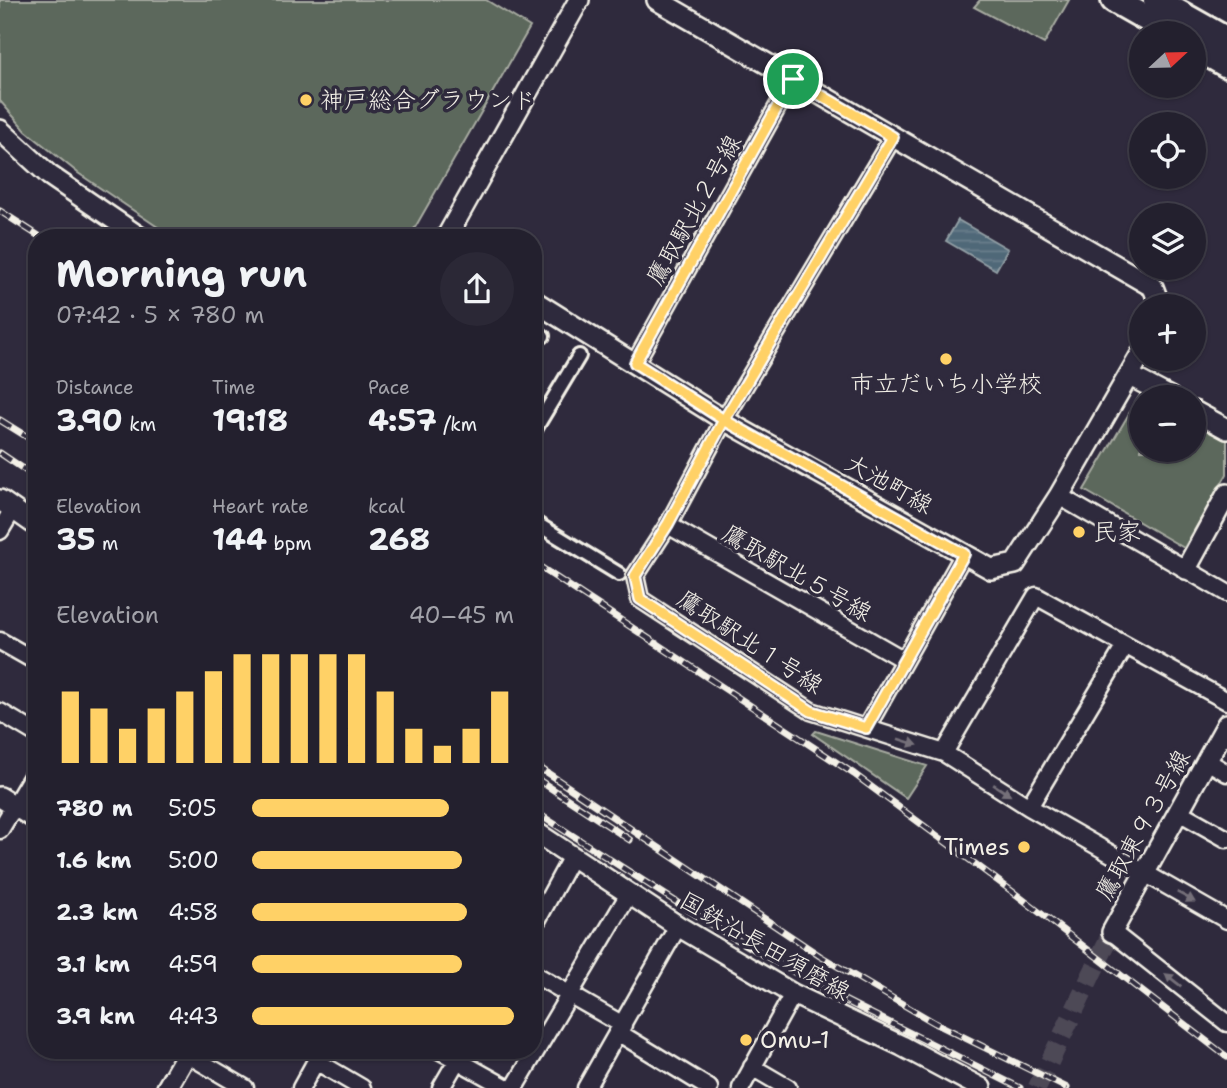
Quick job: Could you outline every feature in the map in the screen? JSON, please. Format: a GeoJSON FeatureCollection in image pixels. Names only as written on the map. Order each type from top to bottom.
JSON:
{"type":"FeatureCollection","features":[{"type":"Feature","properties":{"kind":"main road"},"geometry":{"type":"LineString","coordinates":[[1114,0],[1151,21]]}},
{"type":"Feature","properties":{"kind":"main road"},"geometry":{"type":"LineString","coordinates":[[1156,0],[1227,40]]}},
{"type":"Feature","properties":{"kind":"main road"},"geometry":{"type":"LineString","coordinates":[[1206,53],[1227,65]]}},
{"type":"Feature","properties":{"kind":"street"},"geometry":{"type":"LineString","coordinates":[[451,229],[579,0]]}},
{"type":"Feature","properties":{"kind":"street"},"geometry":{"type":"LineString","coordinates":[[657,0],[1153,287],[1156,294]]}},
{"type":"Feature","properties":{"kind":"street","name":"鷹取駅北２号線"},"geometry":{"type":"LineString","coordinates":[[635,363],[793,79]]}},
{"type":"Feature","properties":{"kind":"street"},"geometry":{"type":"LineString","coordinates":[[0,130],[50,175],[128,229]]}},
{"type":"Feature","properties":{"kind":"street","name":"鷹取駅北１号線"},"geometry":{"type":"LineString","coordinates":[[893,137],[724,420],[668,524],[635,576],[640,599],[811,711],[944,753],[1029,807],[1227,920]]}},
{"type":"Feature","properties":{"kind":"street","name":"大池町線"},"geometry":{"type":"LineString","coordinates":[[542,307],[724,420],[991,569],[1015,564],[1059,496],[1132,371]]}},
{"type":"Feature","properties":{"kind":"street"},"geometry":{"type":"LineString","coordinates":[[542,418],[579,356]]}},
{"type":"Feature","properties":{"kind":"street"},"geometry":{"type":"LineString","coordinates":[[1130,376],[1147,385]]}},
{"type":"Feature","properties":{"kind":"street"},"geometry":{"type":"LineString","coordinates":[[1206,418],[1227,429]]}},
{"type":"Feature","properties":{"kind":"street"},"geometry":{"type":"LineString","coordinates":[[1186,569],[1227,494]]}},
{"type":"Feature","properties":{"kind":"street"},"geometry":{"type":"LineString","coordinates":[[1059,496],[1227,593]]}},
{"type":"Feature","properties":{"kind":"street"},"geometry":{"type":"LineString","coordinates":[[0,531],[6,505],[28,520]]}},
{"type":"Feature","properties":{"kind":"street","name":"鷹取駅北５号線"},"geometry":{"type":"LineString","coordinates":[[668,524],[904,660]]}},
{"type":"Feature","properties":{"kind":"street"},"geometry":{"type":"LineString","coordinates":[[542,527],[619,574]]}},
{"type":"Feature","properties":{"kind":"street"},"geometry":{"type":"LineString","coordinates":[[866,728],[964,554]]}},
{"type":"Feature","properties":{"kind":"street"},"geometry":{"type":"LineString","coordinates":[[944,753],[1036,596],[1227,701]]}},
{"type":"Feature","properties":{"kind":"street"},"geometry":{"type":"LineString","coordinates":[[0,640],[28,657]]}},
{"type":"Feature","properties":{"kind":"street"},"geometry":{"type":"LineString","coordinates":[[1029,807],[1125,646]]}},
{"type":"Feature","properties":{"kind":"street"},"geometry":{"type":"LineString","coordinates":[[0,712],[28,729]]}},
{"type":"Feature","properties":{"kind":"street","name":"鷹取東９３号線"},"geometry":{"type":"LineString","coordinates":[[1225,1018],[1112,932],[1227,724]]}},
{"type":"Feature","properties":{"kind":"street"},"geometry":{"type":"LineString","coordinates":[[1207,761],[1227,773]]}},
{"type":"Feature","properties":{"kind":"street"},"geometry":{"type":"LineString","coordinates":[[0,830],[7,801],[28,778]]}},
{"type":"Feature","properties":{"kind":"street"},"geometry":{"type":"LineString","coordinates":[[7,801],[28,814]]}},
{"type":"Feature","properties":{"kind":"street"},"geometry":{"type":"LineString","coordinates":[[1178,812],[1227,839]]}},
{"type":"Feature","properties":{"kind":"street","name":"国鉄沿長田須磨線"},"geometry":{"type":"LineString","coordinates":[[542,836],[678,926],[793,994],[981,1088]]}},
{"type":"Feature","properties":{"kind":"street"},"geometry":{"type":"LineString","coordinates":[[542,901],[572,856]]}},
{"type":"Feature","properties":{"kind":"street"},"geometry":{"type":"LineString","coordinates":[[542,1041],[629,894]]}},
{"type":"Feature","properties":{"kind":"street"},"geometry":{"type":"LineString","coordinates":[[586,1088],[678,926]]}},
{"type":"Feature","properties":{"kind":"street"},"geometry":{"type":"LineString","coordinates":[[542,977],[573,989],[621,1029],[709,1088]]}},
{"type":"Feature","properties":{"kind":"street"},"geometry":{"type":"LineString","coordinates":[[741,1088],[793,994]]}},
{"type":"Feature","properties":{"kind":"street"},"geometry":{"type":"LineString","coordinates":[[167,1088],[184,1059]]}},
{"type":"Feature","properties":{"kind":"street"},"geometry":{"type":"LineString","coordinates":[[199,1059],[245,1088]]}},
{"type":"Feature","properties":{"kind":"street"},"geometry":{"type":"LineString","coordinates":[[301,1088],[314,1059]]}},
{"type":"Feature","properties":{"kind":"street"},"geometry":{"type":"LineString","coordinates":[[319,1059],[321,1064],[362,1088]]}},
{"type":"Feature","properties":{"kind":"street"},"geometry":{"type":"LineString","coordinates":[[441,1088],[458,1059]]}},
{"type":"Feature","properties":{"kind":"street"},"geometry":{"type":"LineString","coordinates":[[466,1059],[507,1088]]}},
{"type":"Feature","properties":{"kind":"street"},"geometry":{"type":"LineString","coordinates":[[514,1088],[531,1059]]}},
{"type":"Feature","properties":{"kind":"street"},"geometry":{"type":"LineString","coordinates":[[752,1067],[788,1088]]}},
{"type":"Feature","properties":{"kind":"green space","name":"神戸総合グラウンド"},"geometry":{"type":"Polygon","coordinates":[[[0,0],[486,0],[530,27],[414,229],[161,229],[78,173],[26,131],[0,101],[0,0]]]}},
{"type":"Feature","properties":{"kind":"green space"},"geometry":{"type":"Polygon","coordinates":[[[980,0],[1069,0],[1044,44],[974,7],[980,0]]]}},
{"type":"Feature","properties":{"kind":"green space"},"geometry":{"type":"Polygon","coordinates":[[[1129,414],[1129,462],[1206,462],[1206,426],[1227,439],[1227,474],[1184,548],[1084,490],[1129,414]]]}},
{"type":"Feature","properties":{"kind":"green space"},"geometry":{"type":"Polygon","coordinates":[[[816,731],[927,766],[906,798],[813,734],[816,731]]]}},
{"type":"Feature","properties":{"kind":"water"},"geometry":{"type":"Polygon","coordinates":[[[958,220],[1008,249],[996,270],[946,241],[958,220]]]}},
{"type":"Feature","properties":{"kind":"tunnel"},"geometry":{"type":"LineString","coordinates":[[1037,1088],[1112,932]]}},
{"type":"Feature","properties":{"kind":"railway"},"geometry":{"type":"LineString","coordinates":[[0,211],[28,229]]}},
{"type":"Feature","properties":{"kind":"railway"},"geometry":{"type":"LineString","coordinates":[[0,420],[28,437]]}},
{"type":"Feature","properties":{"kind":"railway"},"geometry":{"type":"LineString","coordinates":[[0,453],[28,472]]}},
{"type":"Feature","properties":{"kind":"railway"},"geometry":{"type":"LineString","coordinates":[[542,568],[854,774],[1017,895],[1227,1057]]}},
{"type":"Feature","properties":{"kind":"railway"},"geometry":{"type":"LineString","coordinates":[[542,769],[820,956],[935,1023],[1067,1088]]}},
{"type":"Feature","properties":{"kind":"railway"},"geometry":{"type":"LineString","coordinates":[[542,782],[630,840]]}},
{"type":"Feature","properties":{"kind":"railway"},"geometry":{"type":"LineString","coordinates":[[542,816],[717,928],[838,997],[1020,1088]]}},
{"type":"Feature","properties":{"kind":"place","name":"神戸総合グラウンド"},"geometry":{"type":"Point","coordinates":[306,100]}},
{"type":"Feature","properties":{"kind":"place","name":"市立だいち小学校"},"geometry":{"type":"Point","coordinates":[946,359]}},
{"type":"Feature","properties":{"kind":"place","name":"民家"},"geometry":{"type":"Point","coordinates":[1079,532]}},
{"type":"Feature","properties":{"kind":"place","name":"Times"},"geometry":{"type":"Point","coordinates":[1024,847]}},
{"type":"Feature","properties":{"kind":"place","name":"Omu-1"},"geometry":{"type":"Point","coordinates":[746,1040]}},
{"type":"Feature","properties":{"kind":"route"},"geometry":{"type":"LineString","coordinates":[[793,79],[635,363],[724,420],[668,524],[635,576],[640,599],[811,711],[866,728],[964,554],[724,420],[893,137],[793,79]]}}]}
